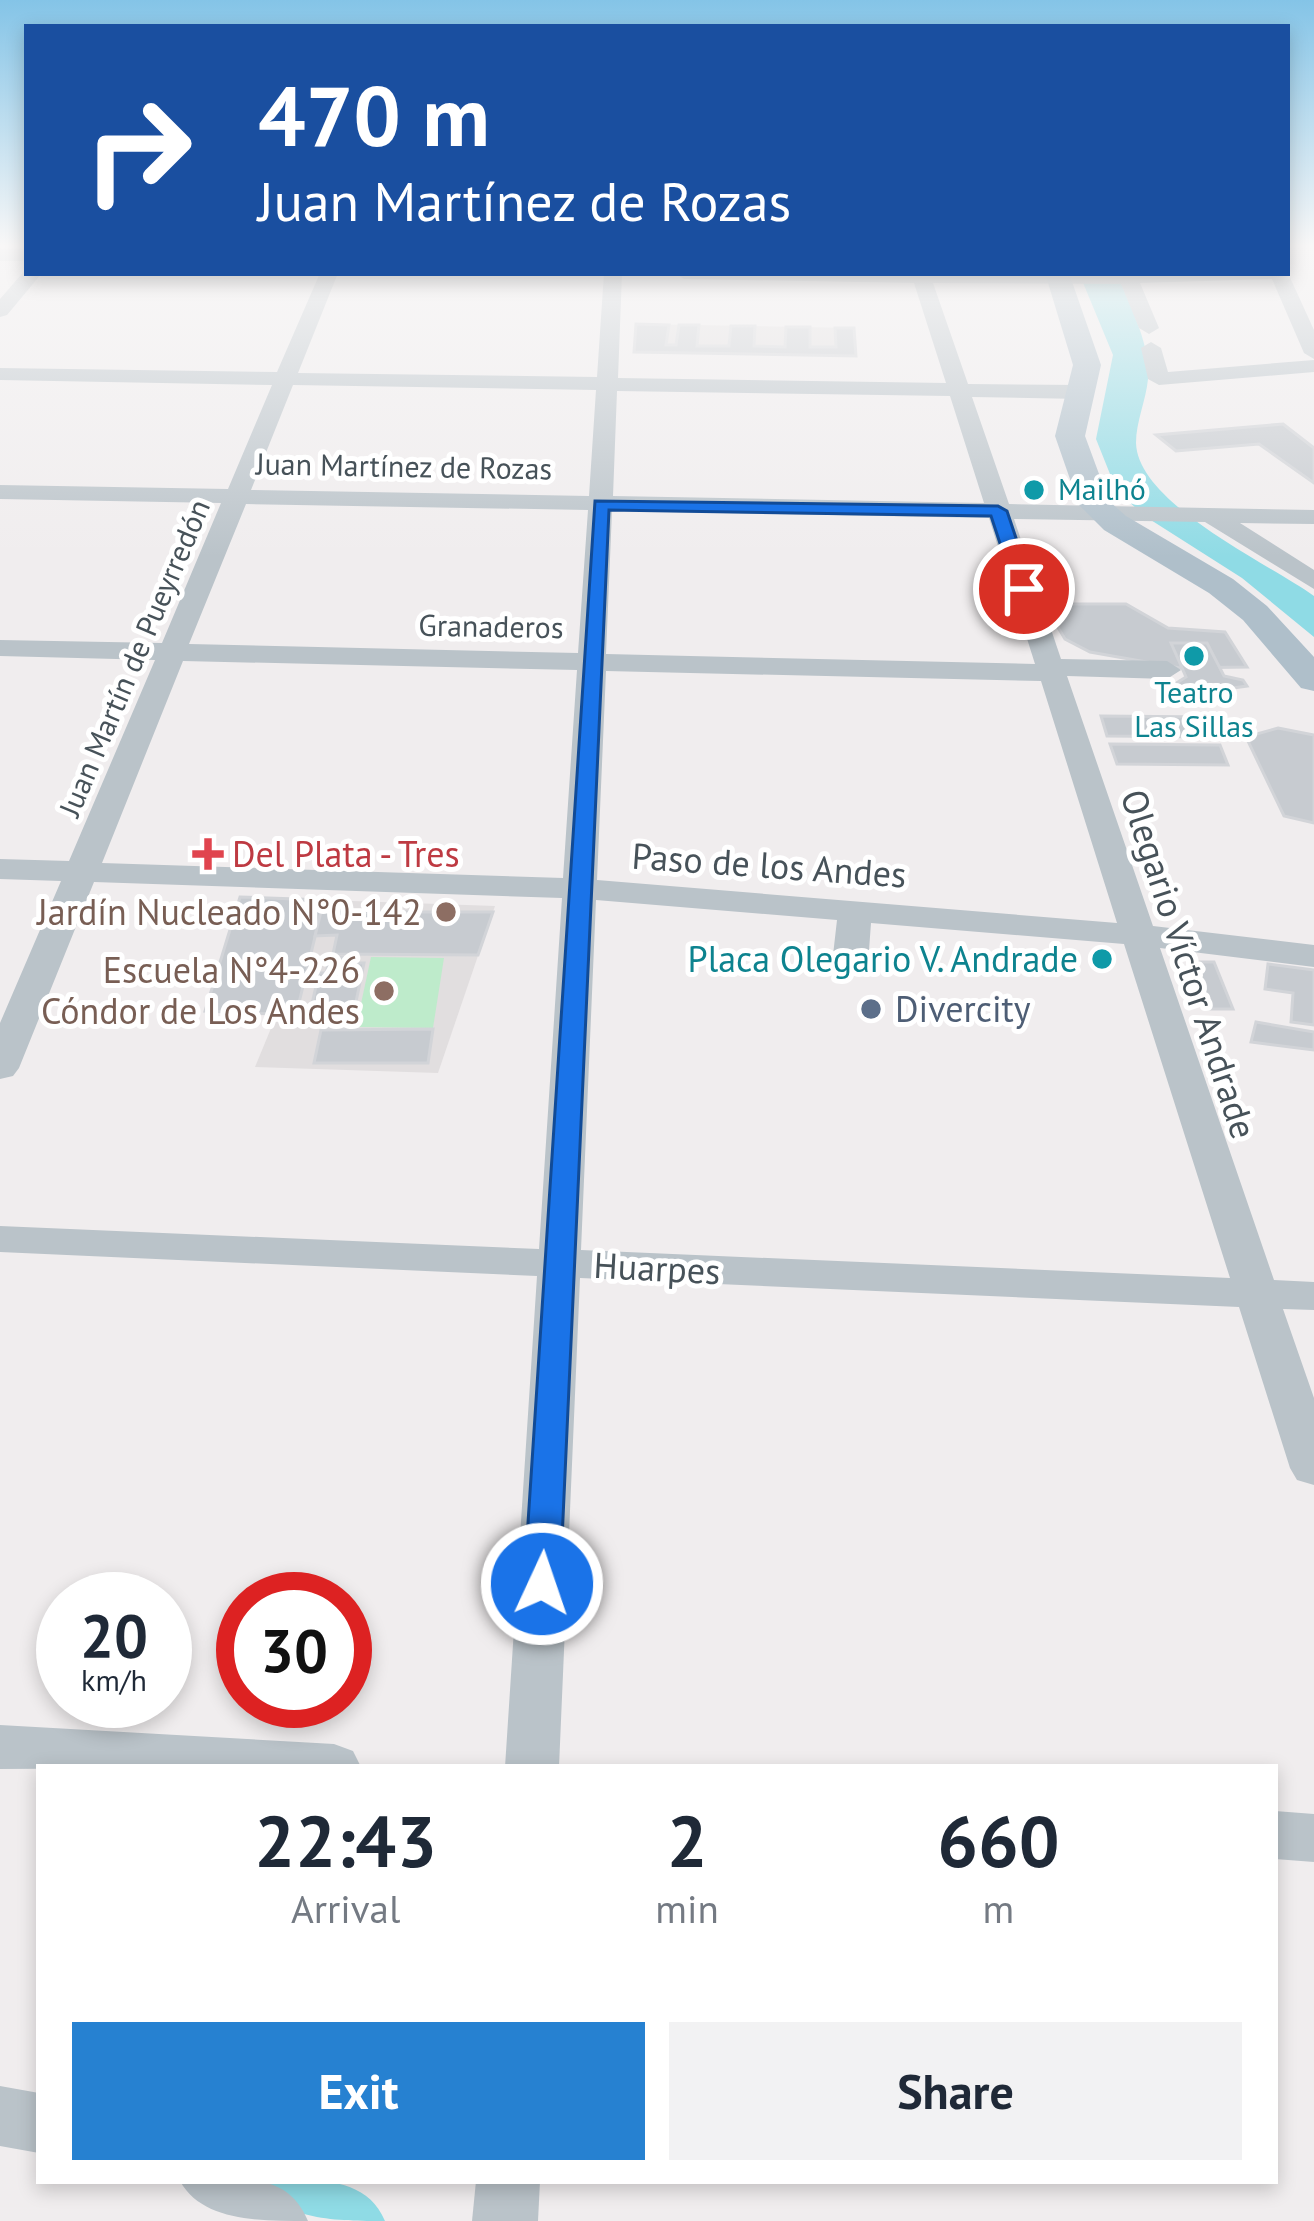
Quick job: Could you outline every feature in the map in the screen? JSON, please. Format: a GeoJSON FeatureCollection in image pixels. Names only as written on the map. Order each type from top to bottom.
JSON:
{"type":"FeatureCollection","features":[{"type":"Feature","properties":{"kind":"main road"},"geometry":{"type":"LineString","coordinates":[[1086,351],[1071,447],[1094,503],[1102,513],[1222,586],[1255,613],[1314,680]]}},
{"type":"Feature","properties":{"kind":"street","name":"Juan Martín de Pueyrredón"},"geometry":{"type":"LineString","coordinates":[[0,1068],[298,351]]}},
{"type":"Feature","properties":{"kind":"street"},"geometry":{"type":"LineString","coordinates":[[532,1764],[609,351]]}},
{"type":"Feature","properties":{"kind":"street","name":"Olegario Víctor Andrade"},"geometry":{"type":"LineString","coordinates":[[945,351],[1314,1468]]}},
{"type":"Feature","properties":{"kind":"street"},"geometry":{"type":"LineString","coordinates":[[1153,351],[1159,379],[1314,367]]}},
{"type":"Feature","properties":{"kind":"street"},"geometry":{"type":"LineString","coordinates":[[0,374],[1081,392]]}},
{"type":"Feature","properties":{"kind":"street"},"geometry":{"type":"LineString","coordinates":[[1287,491],[1314,517]]}},
{"type":"Feature","properties":{"kind":"street","name":"Juan Martínez de Rozas"},"geometry":{"type":"LineString","coordinates":[[0,492],[1314,517]]}},
{"type":"Feature","properties":{"kind":"street"},"geometry":{"type":"LineString","coordinates":[[1178,515],[1314,581]]}},
{"type":"Feature","properties":{"kind":"street","name":"Granaderos"},"geometry":{"type":"LineString","coordinates":[[0,648],[1167,670]]}},
{"type":"Feature","properties":{"kind":"street","name":"Paso de los Andes"},"geometry":{"type":"LineString","coordinates":[[0,869],[581,890],[1138,935],[1314,956]]}},
{"type":"Feature","properties":{"kind":"street"},"geometry":{"type":"LineString","coordinates":[[850,964],[855,910]]}},
{"type":"Feature","properties":{"kind":"street","name":"Huarpes"},"geometry":{"type":"LineString","coordinates":[[0,1239],[1314,1296]]}},
{"type":"Feature","properties":{"kind":"street"},"geometry":{"type":"LineString","coordinates":[[0,1748],[281,1764]]}},
{"type":"Feature","properties":{"kind":"street"},"geometry":{"type":"LineString","coordinates":[[1278,1834],[1314,1838]]}},
{"type":"Feature","properties":{"kind":"street"},"geometry":{"type":"LineString","coordinates":[[0,2116],[36,2122]]}},
{"type":"Feature","properties":{"kind":"street"},"geometry":{"type":"LineString","coordinates":[[217,2184],[275,2221]]}},
{"type":"Feature","properties":{"kind":"street"},"geometry":{"type":"LineString","coordinates":[[506,2221],[508,2184]]}},
{"type":"Feature","properties":{"kind":"shaded area"},"geometry":{"type":"Polygon","coordinates":[[[856,351],[856,356],[634,352],[856,351]]]}},
{"type":"Feature","properties":{"kind":"shaded area","name":"Escuela N°4-226 Cóndor de Los Andes"},"geometry":{"type":"Polygon","coordinates":[[[324,900],[495,906],[438,1073],[255,1067],[324,900]]]}},
{"type":"Feature","properties":{"kind":"green space"},"geometry":{"type":"Polygon","coordinates":[[[371,957],[444,958],[433,1028],[356,1027],[371,957]]]}},
{"type":"Feature","properties":{"kind":"water"},"geometry":{"type":"Polygon","coordinates":[[[1111,351],[1145,351],[1148,379],[1136,443],[1142,466],[1181,510],[1314,596],[1314,637],[1242,578],[1143,515],[1116,489],[1096,439],[1111,351]]]}},
{"type":"Feature","properties":{"kind":"building"},"geometry":{"type":"Polygon","coordinates":[[[856,351],[856,356],[634,352],[856,351]]]}},
{"type":"Feature","properties":{"kind":"building"},"geometry":{"type":"Polygon","coordinates":[[[1283,424],[1314,448],[1314,483],[1259,444],[1176,451],[1156,435],[1283,424]]]}},
{"type":"Feature","properties":{"kind":"building"},"geometry":{"type":"Polygon","coordinates":[[[1044,604],[1126,604],[1168,628],[1225,632],[1247,667],[1180,668],[1090,652],[1065,639],[1044,604]]]}},
{"type":"Feature","properties":{"kind":"building"},"geometry":{"type":"Polygon","coordinates":[[[1171,643],[1207,643],[1224,676],[1243,680],[1247,686],[1226,689],[1229,694],[1194,694],[1175,684],[1186,677],[1171,643]]]}},
{"type":"Feature","properties":{"kind":"building"},"geometry":{"type":"Polygon","coordinates":[[[1101,716],[1208,717],[1216,737],[1107,736],[1101,716]]]}},
{"type":"Feature","properties":{"kind":"building"},"geometry":{"type":"Polygon","coordinates":[[[1278,728],[1314,735],[1314,823],[1284,816],[1246,737],[1278,728]]]}},
{"type":"Feature","properties":{"kind":"building"},"geometry":{"type":"Polygon","coordinates":[[[1110,744],[1220,745],[1228,765],[1117,764],[1110,744]]]}},
{"type":"Feature","properties":{"kind":"building"},"geometry":{"type":"Polygon","coordinates":[[[240,897],[324,900],[296,1015],[205,1011],[240,897]]]}},
{"type":"Feature","properties":{"kind":"building"},"geometry":{"type":"Polygon","coordinates":[[[321,912],[493,912],[478,955],[333,954],[337,935],[315,936],[321,912]]]}},
{"type":"Feature","properties":{"kind":"building"},"geometry":{"type":"Polygon","coordinates":[[[352,957],[351,963],[364,963],[351,1026],[307,1026],[319,973],[326,973],[330,958],[352,957]]]}},
{"type":"Feature","properties":{"kind":"building"},"geometry":{"type":"Polygon","coordinates":[[[1190,962],[1214,962],[1233,1009],[1208,1009],[1190,962]]]}},
{"type":"Feature","properties":{"kind":"building"},"geometry":{"type":"Polygon","coordinates":[[[1268,964],[1314,970],[1314,1025],[1291,1022],[1293,993],[1265,989],[1268,964]]]}},
{"type":"Feature","properties":{"kind":"building"},"geometry":{"type":"Polygon","coordinates":[[[1256,1022],[1314,1032],[1314,1050],[1251,1042],[1256,1022]]]}},
{"type":"Feature","properties":{"kind":"building"},"geometry":{"type":"Polygon","coordinates":[[[433,1029],[428,1063],[314,1063],[321,1030],[433,1029]]]}},
{"type":"Feature","properties":{"kind":"waterway"},"geometry":{"type":"LineString","coordinates":[[291,2184],[357,2221]]}},
{"type":"Feature","properties":{"kind":"place","name":"Mailhó"},"geometry":{"type":"Point","coordinates":[1034,490]}},
{"type":"Feature","properties":{"kind":"place","name":"Teatro Las Sillas"},"geometry":{"type":"Point","coordinates":[1194,656]}},
{"type":"Feature","properties":{"kind":"place","name":"Del Plata - Tres"},"geometry":{"type":"Point","coordinates":[208,854]}},
{"type":"Feature","properties":{"kind":"place","name":"Jardín Nucleado N°0-142"},"geometry":{"type":"Point","coordinates":[446,912]}},
{"type":"Feature","properties":{"kind":"place","name":"Placa Olegario V. Andrade"},"geometry":{"type":"Point","coordinates":[1102,959]}},
{"type":"Feature","properties":{"kind":"place","name":"Escuela N°4-226 Cóndor de Los Andes"},"geometry":{"type":"Point","coordinates":[384,991]}},
{"type":"Feature","properties":{"kind":"place","name":"Divercity"},"geometry":{"type":"Point","coordinates":[871,1009]}},
{"type":"Feature","properties":{"kind":"route"},"geometry":{"type":"LineString","coordinates":[[542,1584],[601,504],[998,511],[1024,589]]}}]}
